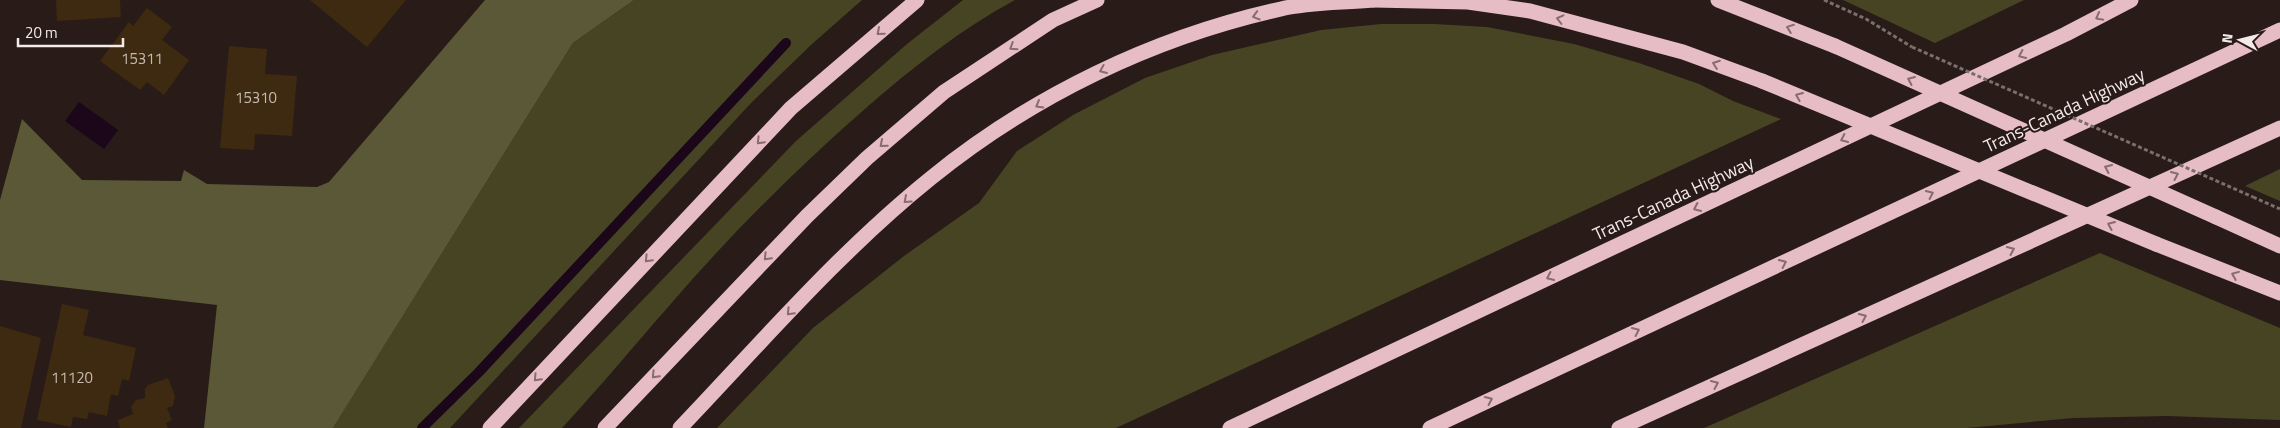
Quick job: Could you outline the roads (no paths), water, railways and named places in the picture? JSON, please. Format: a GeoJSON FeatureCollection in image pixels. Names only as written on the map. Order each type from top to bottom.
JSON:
{"type":"FeatureCollection","features":[{"type":"Feature","properties":{"kind":"highway"},"geometry":{"type":"LineString","coordinates":[[490,428],[791,108],[917,0]]}},
{"type":"Feature","properties":{"kind":"highway"},"geometry":{"type":"LineString","coordinates":[[605,428],[806,216],[867,158],[944,92],[1054,20],[1097,0]]}},
{"type":"Feature","properties":{"kind":"highway"},"geometry":{"type":"LineString","coordinates":[[680,428],[844,255],[931,178],[1009,122],[1081,80],[1183,36],[1282,8],[1373,0],[1468,2],[1530,11],[1683,52],[1762,81],[2280,294]]}},
{"type":"Feature","properties":{"kind":"highway"},"geometry":{"type":"LineString","coordinates":[[1718,0],[1836,46],[2280,246]]}},
{"type":"Feature","properties":{"kind":"highway","name":"Trans-Canada Highway"},"geometry":{"type":"LineString","coordinates":[[1230,428],[2048,42],[2131,0]]}},
{"type":"Feature","properties":{"kind":"highway","name":"Trans-Canada Highway"},"geometry":{"type":"LineString","coordinates":[[1430,428],[2280,30]]}},
{"type":"Feature","properties":{"kind":"highway"},"geometry":{"type":"LineString","coordinates":[[1619,428],[2280,128]]}},
{"type":"Feature","properties":{"kind":"waterway"},"geometry":{"type":"LineString","coordinates":[[422,428],[478,373],[786,43]]}}]}
